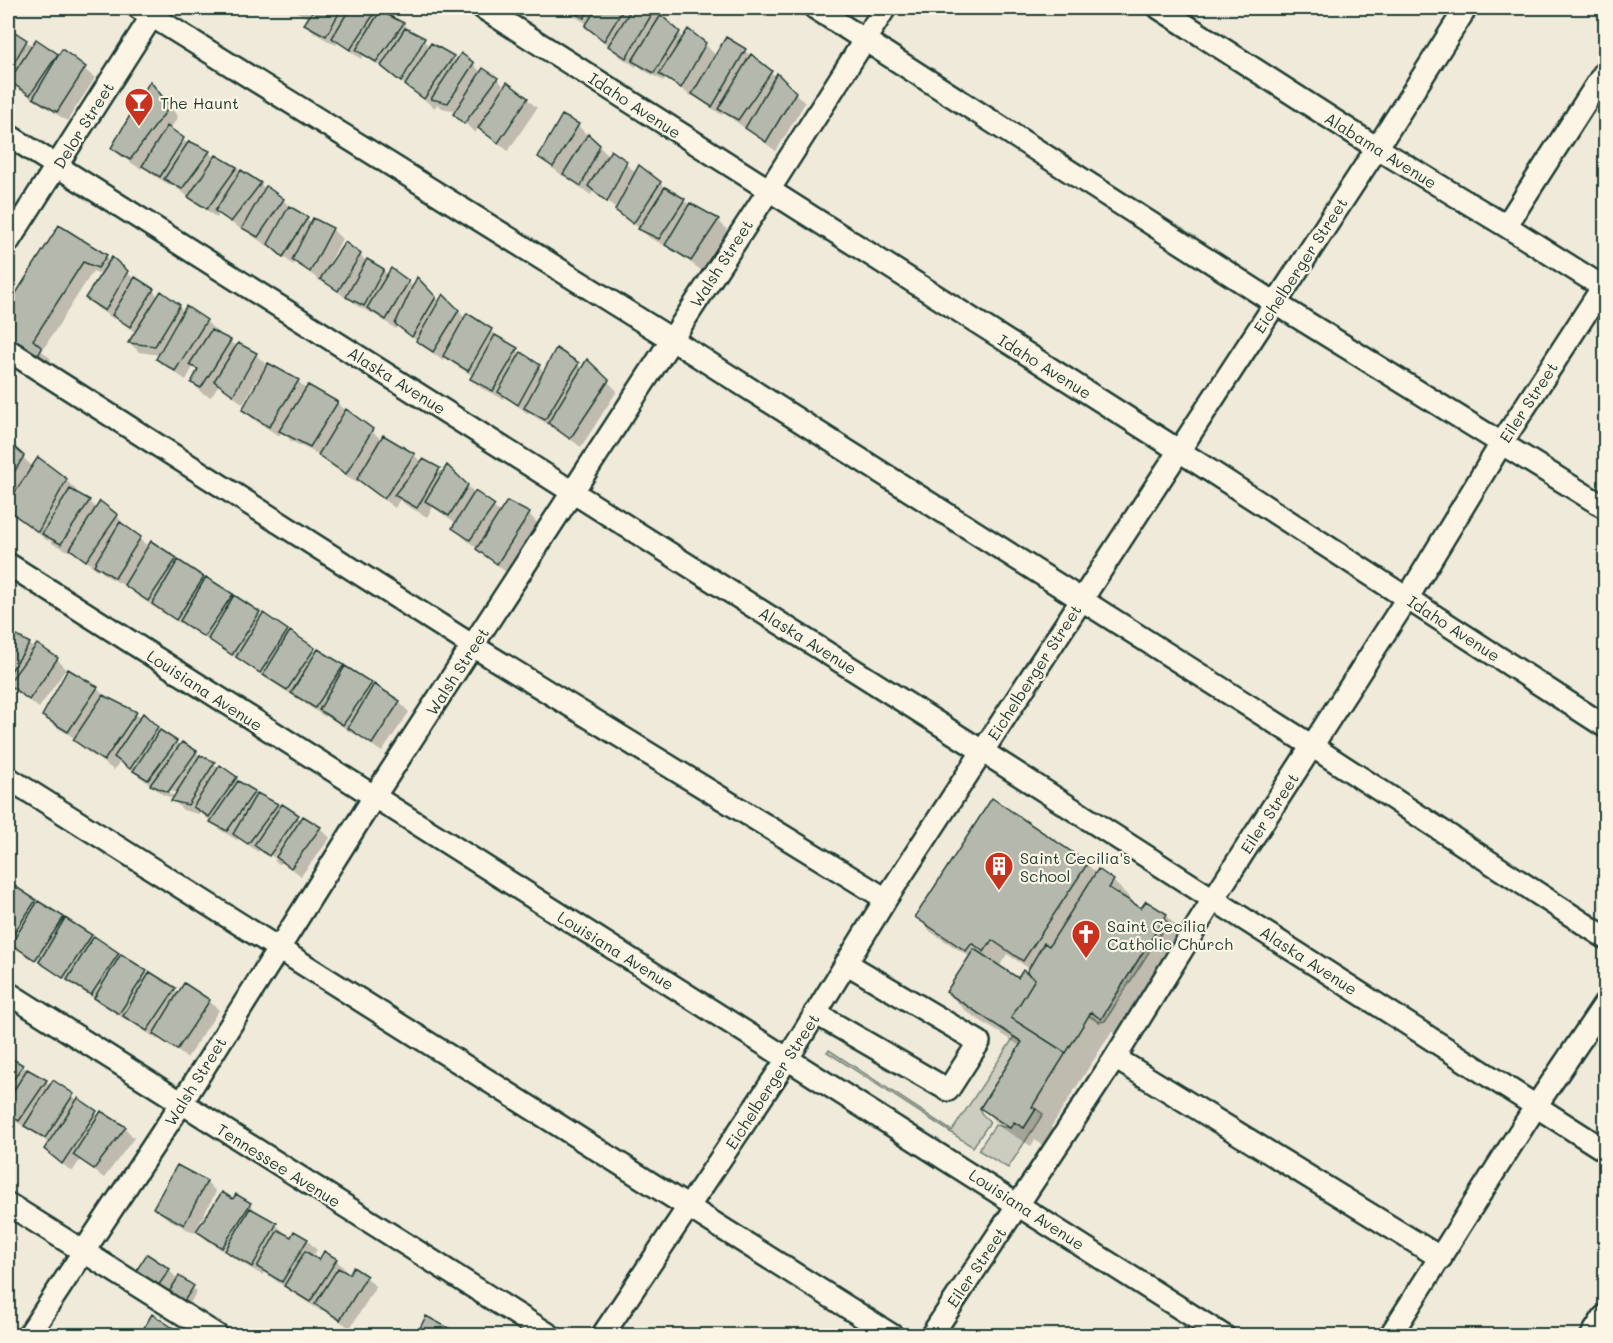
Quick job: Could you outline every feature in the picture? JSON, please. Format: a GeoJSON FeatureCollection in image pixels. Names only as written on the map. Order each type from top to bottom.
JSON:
{"type":"FeatureCollection","features":[{"type":"Feature","properties":{"kind":"main road"},"geometry":{"type":"LineString","coordinates":[[1595,1335],[1605,1319]]}},
{"type":"Feature","properties":{"kind":"street","name":"Idaho Avenue"},"geometry":{"type":"LineString","coordinates":[[483,8],[1408,597],[1605,727]]}},
{"type":"Feature","properties":{"kind":"street"},"geometry":{"type":"LineString","coordinates":[[815,8],[1275,303],[1605,508]]}},
{"type":"Feature","properties":{"kind":"street","name":"Walsh Street"},"geometry":{"type":"LineString","coordinates":[[28,1335],[181,1104],[374,797],[885,8]]}},
{"type":"Feature","properties":{"kind":"street","name":"Alabama Avenue"},"geometry":{"type":"LineString","coordinates":[[1159,8],[1377,148],[1604,286]]}},
{"type":"Feature","properties":{"kind":"street","name":"Eichelberger Street"},"geometry":{"type":"LineString","coordinates":[[602,1335],[788,1058],[886,899],[1466,8]]}},
{"type":"Feature","properties":{"kind":"street"},"geometry":{"type":"LineString","coordinates":[[149,10],[1312,746],[1605,938]]}},
{"type":"Feature","properties":{"kind":"street","name":"Delor Street"},"geometry":{"type":"LineString","coordinates":[[8,242],[57,167],[149,10]]}},
{"type":"Feature","properties":{"kind":"street"},"geometry":{"type":"LineString","coordinates":[[1506,226],[1605,70]]}},
{"type":"Feature","properties":{"kind":"street","name":"Alaska Avenue"},"geometry":{"type":"LineString","coordinates":[[8,135],[1214,898],[1605,1151]]}},
{"type":"Feature","properties":{"kind":"street","name":"Eiler Street"},"geometry":{"type":"LineString","coordinates":[[931,1335],[1115,1058],[1214,898],[1408,597],[1500,444],[1604,286]]}},
{"type":"Feature","properties":{"kind":"street"},"geometry":{"type":"LineString","coordinates":[[8,351],[473,646],[886,899]]}},
{"type":"Feature","properties":{"kind":"street","name":"Louisiana Avenue"},"geometry":{"type":"LineString","coordinates":[[8,564],[1224,1335]]}},
{"type":"Feature","properties":{"kind":"street"},"geometry":{"type":"LineString","coordinates":[[8,778],[893,1335]]}},
{"type":"Feature","properties":{"kind":"street"},"geometry":{"type":"LineString","coordinates":[[815,1013],[948,1090],[979,1042],[846,963]]}},
{"type":"Feature","properties":{"kind":"street","name":"Tennessee Avenue"},"geometry":{"type":"LineString","coordinates":[[8,993],[551,1335]]}},
{"type":"Feature","properties":{"kind":"street"},"geometry":{"type":"LineString","coordinates":[[1390,1335],[1605,1002]]}},
{"type":"Feature","properties":{"kind":"street"},"geometry":{"type":"LineString","coordinates":[[1115,1058],[1441,1258]]}},
{"type":"Feature","properties":{"kind":"street"},"geometry":{"type":"LineString","coordinates":[[8,1204],[218,1335]]}},
{"type":"Feature","properties":{"kind":"shaded area"},"geometry":{"type":"Polygon","coordinates":[[[1164,919],[1168,922],[1105,1021],[1099,1022],[1089,1016],[1091,1012],[1101,1018],[1164,919]]]}},
{"type":"Feature","properties":{"kind":"shaded area"},"geometry":{"type":"Polygon","coordinates":[[[1014,1037],[1022,1042],[980,1108],[981,1113],[990,1122],[973,1147],[827,1052],[829,1050],[952,1131],[1014,1037]]]}},
{"type":"Feature","properties":{"kind":"shaded area"},"geometry":{"type":"Polygon","coordinates":[[[1036,1109],[1043,1114],[1008,1168],[978,1150],[995,1125],[1010,1128],[1014,1122],[1024,1128],[1036,1109]]]}},
{"type":"Feature","properties":{"kind":"building"},"geometry":{"type":"Polygon","coordinates":[[[315,8],[342,8],[326,36],[304,24],[315,8]]]}},
{"type":"Feature","properties":{"kind":"building"},"geometry":{"type":"Polygon","coordinates":[[[350,8],[378,8],[350,50],[332,38],[350,8]]]}},
{"type":"Feature","properties":{"kind":"building"},"geometry":{"type":"Polygon","coordinates":[[[565,8],[591,8],[584,18],[565,8]]]}},
{"type":"Feature","properties":{"kind":"building"},"geometry":{"type":"Polygon","coordinates":[[[597,8],[624,8],[604,41],[585,26],[597,8]]]}},
{"type":"Feature","properties":{"kind":"building"},"geometry":{"type":"Polygon","coordinates":[[[632,8],[655,9],[626,58],[608,46],[632,8]]]}},
{"type":"Feature","properties":{"kind":"building"},"geometry":{"type":"Polygon","coordinates":[[[380,11],[404,23],[376,62],[356,50],[380,11]]]}},
{"type":"Feature","properties":{"kind":"building"},"geometry":{"type":"Polygon","coordinates":[[[661,15],[680,32],[654,73],[632,61],[661,15]]]}},
{"type":"Feature","properties":{"kind":"building"},"geometry":{"type":"Polygon","coordinates":[[[9,28],[27,40],[8,73],[8,31],[9,28]]]}},
{"type":"Feature","properties":{"kind":"building"},"geometry":{"type":"Polygon","coordinates":[[[405,28],[425,38],[401,82],[381,66],[405,28]]]}},
{"type":"Feature","properties":{"kind":"building"},"geometry":{"type":"Polygon","coordinates":[[[688,29],[706,43],[681,88],[659,74],[688,29]]]}},
{"type":"Feature","properties":{"kind":"building"},"geometry":{"type":"Polygon","coordinates":[[[726,37],[746,49],[712,107],[692,94],[726,37]]]}},
{"type":"Feature","properties":{"kind":"building"},"geometry":{"type":"Polygon","coordinates":[[[36,39],[58,54],[30,95],[9,81],[36,39]]]}},
{"type":"Feature","properties":{"kind":"building"},"geometry":{"type":"Polygon","coordinates":[[[431,43],[454,56],[424,99],[405,85],[431,43]]]}},
{"type":"Feature","properties":{"kind":"building"},"geometry":{"type":"Polygon","coordinates":[[[62,49],[86,67],[57,112],[33,98],[62,49]]]}},
{"type":"Feature","properties":{"kind":"building"},"geometry":{"type":"Polygon","coordinates":[[[461,53],[474,63],[448,103],[431,99],[461,53]]]}},
{"type":"Feature","properties":{"kind":"building"},"geometry":{"type":"Polygon","coordinates":[[[751,54],[772,71],[738,120],[718,109],[751,54]]]}},
{"type":"Feature","properties":{"kind":"building"},"geometry":{"type":"Polygon","coordinates":[[[483,68],[498,78],[464,124],[453,114],[483,68]]]}},
{"type":"Feature","properties":{"kind":"building"},"geometry":{"type":"Polygon","coordinates":[[[777,73],[796,92],[766,142],[745,128],[777,73]]]}},
{"type":"Feature","properties":{"kind":"building","name":"The Haunt"},"geometry":{"type":"Polygon","coordinates":[[[150,81],[170,106],[130,160],[111,148],[150,81]]]}},
{"type":"Feature","properties":{"kind":"building"},"geometry":{"type":"Polygon","coordinates":[[[507,82],[528,98],[498,143],[478,128],[507,82]]]}},
{"type":"Feature","properties":{"kind":"building"},"geometry":{"type":"Polygon","coordinates":[[[562,115],[579,124],[553,167],[538,157],[562,115]]]}},
{"type":"Feature","properties":{"kind":"building"},"geometry":{"type":"Polygon","coordinates":[[[167,126],[184,138],[160,177],[142,166],[167,126]]]}},
{"type":"Feature","properties":{"kind":"building"},"geometry":{"type":"Polygon","coordinates":[[[588,134],[600,145],[581,186],[563,174],[588,134]]]}},
{"type":"Feature","properties":{"kind":"building"},"geometry":{"type":"Polygon","coordinates":[[[189,141],[210,151],[182,189],[164,179],[189,141]]]}},
{"type":"Feature","properties":{"kind":"building"},"geometry":{"type":"Polygon","coordinates":[[[611,150],[627,161],[607,202],[588,186],[611,150]]]}},
{"type":"Feature","properties":{"kind":"building"},"geometry":{"type":"Polygon","coordinates":[[[216,155],[237,167],[207,209],[188,197],[216,155]]]}},
{"type":"Feature","properties":{"kind":"building"},"geometry":{"type":"Polygon","coordinates":[[[639,165],[661,182],[633,224],[615,210],[639,165]]]}},
{"type":"Feature","properties":{"kind":"building"},"geometry":{"type":"Polygon","coordinates":[[[241,170],[261,183],[231,222],[215,211],[241,170]]]}},
{"type":"Feature","properties":{"kind":"building"},"geometry":{"type":"Polygon","coordinates":[[[266,186],[284,199],[258,237],[242,228],[266,186]]]}},
{"type":"Feature","properties":{"kind":"building"},"geometry":{"type":"Polygon","coordinates":[[[665,187],[685,199],[659,239],[638,229],[665,187]]]}},
{"type":"Feature","properties":{"kind":"building"},"geometry":{"type":"Polygon","coordinates":[[[690,203],[719,219],[691,261],[665,245],[690,203]]]}},
{"type":"Feature","properties":{"kind":"building"},"geometry":{"type":"Polygon","coordinates":[[[289,206],[308,217],[283,257],[268,244],[289,206]]]}},
{"type":"Feature","properties":{"kind":"building"},"geometry":{"type":"Polygon","coordinates":[[[313,218],[333,228],[310,272],[292,260],[313,218]]]}},
{"type":"Feature","properties":{"kind":"building"},"geometry":{"type":"Polygon","coordinates":[[[59,225],[107,255],[98,268],[83,262],[33,340],[42,348],[36,360],[8,341],[8,306],[59,225]]]}},
{"type":"Feature","properties":{"kind":"building"},"geometry":{"type":"Polygon","coordinates":[[[345,242],[361,254],[338,291],[320,279],[345,242]]]}},
{"type":"Feature","properties":{"kind":"building"},"geometry":{"type":"Polygon","coordinates":[[[112,257],[128,271],[105,311],[85,298],[112,257]]]}},
{"type":"Feature","properties":{"kind":"building"},"geometry":{"type":"Polygon","coordinates":[[[367,259],[384,269],[364,306],[346,297],[367,259]]]}},
{"type":"Feature","properties":{"kind":"building"},"geometry":{"type":"Polygon","coordinates":[[[391,268],[409,281],[386,320],[367,308],[391,268]]]}},
{"type":"Feature","properties":{"kind":"building"},"geometry":{"type":"Polygon","coordinates":[[[135,277],[154,289],[130,327],[112,315],[135,277]]]}},
{"type":"Feature","properties":{"kind":"building"},"geometry":{"type":"Polygon","coordinates":[[[417,277],[436,297],[412,337],[395,324],[417,277]]]}},
{"type":"Feature","properties":{"kind":"building"},"geometry":{"type":"Polygon","coordinates":[[[161,291],[180,305],[155,346],[128,343],[161,291]]]}},
{"type":"Feature","properties":{"kind":"building"},"geometry":{"type":"Polygon","coordinates":[[[443,294],[459,310],[433,352],[416,341],[443,294]]]}},
{"type":"Feature","properties":{"kind":"building"},"geometry":{"type":"Polygon","coordinates":[[[186,306],[207,320],[175,371],[156,359],[186,306]]]}},
{"type":"Feature","properties":{"kind":"building"},"geometry":{"type":"Polygon","coordinates":[[[467,313],[492,329],[468,371],[443,356],[467,313]]]}},
{"type":"Feature","properties":{"kind":"building"},"geometry":{"type":"Polygon","coordinates":[[[211,330],[231,340],[201,388],[191,383],[198,369],[189,365],[211,330]]]}},
{"type":"Feature","properties":{"kind":"building"},"geometry":{"type":"Polygon","coordinates":[[[495,335],[518,348],[493,391],[470,379],[495,335]]]}},
{"type":"Feature","properties":{"kind":"building"},"geometry":{"type":"Polygon","coordinates":[[[238,343],[257,353],[233,395],[214,381],[238,343]]]}},
{"type":"Feature","properties":{"kind":"building"},"geometry":{"type":"Polygon","coordinates":[[[556,348],[579,363],[545,420],[524,408],[556,348]]]}},
{"type":"Feature","properties":{"kind":"building"},"geometry":{"type":"Polygon","coordinates":[[[521,352],[540,365],[518,405],[498,392],[521,352]]]}},
{"type":"Feature","properties":{"kind":"building"},"geometry":{"type":"Polygon","coordinates":[[[587,359],[609,380],[570,439],[548,423],[587,359]]]}},
{"type":"Feature","properties":{"kind":"building"},"geometry":{"type":"Polygon","coordinates":[[[268,363],[299,380],[269,427],[242,410],[268,363]]]}},
{"type":"Feature","properties":{"kind":"building"},"geometry":{"type":"Polygon","coordinates":[[[308,385],[338,402],[310,447],[279,431],[308,385]]]}},
{"type":"Feature","properties":{"kind":"building"},"geometry":{"type":"Polygon","coordinates":[[[346,409],[373,429],[346,474],[318,455],[346,409]]]}},
{"type":"Feature","properties":{"kind":"building"},"geometry":{"type":"Polygon","coordinates":[[[383,435],[415,454],[384,499],[357,479],[383,435]]]}},
{"type":"Feature","properties":{"kind":"building"},"geometry":{"type":"Polygon","coordinates":[[[12,445],[24,456],[8,482],[8,451],[12,445]]]}},
{"type":"Feature","properties":{"kind":"building"},"geometry":{"type":"Polygon","coordinates":[[[38,457],[67,479],[38,532],[8,510],[8,503],[38,457]]]}},
{"type":"Feature","properties":{"kind":"building"},"geometry":{"type":"Polygon","coordinates":[[[423,459],[440,468],[417,508],[394,495],[423,459]]]}},
{"type":"Feature","properties":{"kind":"building"},"geometry":{"type":"Polygon","coordinates":[[[447,465],[468,485],[449,516],[425,501],[447,465]]]}},
{"type":"Feature","properties":{"kind":"building"},"geometry":{"type":"Polygon","coordinates":[[[70,489],[90,500],[61,544],[42,534],[70,489]]]}},
{"type":"Feature","properties":{"kind":"building"},"geometry":{"type":"Polygon","coordinates":[[[475,491],[495,505],[470,540],[452,528],[475,491]]]}},
{"type":"Feature","properties":{"kind":"building"},"geometry":{"type":"Polygon","coordinates":[[[100,501],[118,515],[86,561],[70,549],[100,501]]]}},
{"type":"Feature","properties":{"kind":"building"},"geometry":{"type":"Polygon","coordinates":[[[507,501],[530,513],[497,564],[476,549],[507,501]]]}},
{"type":"Feature","properties":{"kind":"building"},"geometry":{"type":"Polygon","coordinates":[[[120,522],[141,537],[115,578],[94,565],[120,522]]]}},
{"type":"Feature","properties":{"kind":"building"},"geometry":{"type":"Polygon","coordinates":[[[151,541],[177,558],[148,601],[124,585],[151,541]]]}},
{"type":"Feature","properties":{"kind":"building"},"geometry":{"type":"Polygon","coordinates":[[[178,560],[204,577],[176,620],[152,604],[178,560]]]}},
{"type":"Feature","properties":{"kind":"building"},"geometry":{"type":"Polygon","coordinates":[[[206,577],[233,594],[204,637],[180,621],[206,577]]]}},
{"type":"Feature","properties":{"kind":"building"},"geometry":{"type":"Polygon","coordinates":[[[234,595],[260,612],[232,655],[208,639],[234,595]]]}},
{"type":"Feature","properties":{"kind":"building"},"geometry":{"type":"Polygon","coordinates":[[[263,613],[288,630],[260,673],[236,657],[263,613]]]}},
{"type":"Feature","properties":{"kind":"building"},"geometry":{"type":"Polygon","coordinates":[[[8,631],[30,643],[8,675],[8,631]]]}},
{"type":"Feature","properties":{"kind":"building"},"geometry":{"type":"Polygon","coordinates":[[[290,631],[315,648],[287,690],[263,675],[290,631]]]}},
{"type":"Feature","properties":{"kind":"building"},"geometry":{"type":"Polygon","coordinates":[[[37,644],[58,658],[29,700],[8,684],[37,644]]]}},
{"type":"Feature","properties":{"kind":"building"},"geometry":{"type":"Polygon","coordinates":[[[318,649],[344,665],[315,708],[291,693],[318,649]]]}},
{"type":"Feature","properties":{"kind":"building"},"geometry":{"type":"Polygon","coordinates":[[[345,666],[372,683],[343,725],[319,710],[345,666]]]}},
{"type":"Feature","properties":{"kind":"building"},"geometry":{"type":"Polygon","coordinates":[[[68,669],[98,687],[68,732],[42,716],[68,669]]]}},
{"type":"Feature","properties":{"kind":"building"},"geometry":{"type":"Polygon","coordinates":[[[374,684],[400,701],[372,744],[348,728],[374,684]]]}},
{"type":"Feature","properties":{"kind":"building"},"geometry":{"type":"Polygon","coordinates":[[[103,695],[137,712],[104,761],[73,740],[103,695]]]}},
{"type":"Feature","properties":{"kind":"building"},"geometry":{"type":"Polygon","coordinates":[[[143,713],[158,727],[130,769],[114,757],[143,713]]]}},
{"type":"Feature","properties":{"kind":"building"},"geometry":{"type":"Polygon","coordinates":[[[160,730],[177,741],[148,780],[133,771],[160,730]]]}},
{"type":"Feature","properties":{"kind":"building"},"geometry":{"type":"Polygon","coordinates":[[[182,742],[197,751],[168,792],[150,785],[182,742]]]}},
{"type":"Feature","properties":{"kind":"building"},"geometry":{"type":"Polygon","coordinates":[[[200,755],[215,762],[188,805],[171,801],[200,755]]]}},
{"type":"Feature","properties":{"kind":"building"},"geometry":{"type":"Polygon","coordinates":[[[220,765],[237,777],[209,817],[193,807],[220,765]]]}},
{"type":"Feature","properties":{"kind":"building"},"geometry":{"type":"Polygon","coordinates":[[[238,781],[255,791],[227,831],[210,822],[238,781]]]}},
{"type":"Feature","properties":{"kind":"building"},"geometry":{"type":"Polygon","coordinates":[[[257,793],[278,804],[248,844],[233,834],[257,793]]]}},
{"type":"Feature","properties":{"kind":"building","name":"Saint Cecilia's School"},"geometry":{"type":"Polygon","coordinates":[[[992,798],[1088,863],[1023,961],[992,940],[984,952],[972,943],[966,951],[915,917],[992,798]]]}},
{"type":"Feature","properties":{"kind":"building"},"geometry":{"type":"Polygon","coordinates":[[[282,804],[299,815],[269,856],[254,845],[282,804]]]}},
{"type":"Feature","properties":{"kind":"building"},"geometry":{"type":"Polygon","coordinates":[[[303,816],[321,827],[291,868],[276,857],[303,816]]]}},
{"type":"Feature","properties":{"kind":"building","name":"Saint Cecilia Catholic Church"},"geometry":{"type":"Polygon","coordinates":[[[1098,869],[1114,880],[1109,888],[1141,908],[1146,901],[1167,914],[1101,1019],[1091,1012],[1066,1053],[1011,1018],[1035,979],[1026,973],[1044,943],[1049,946],[1098,869]]]}},
{"type":"Feature","properties":{"kind":"building"},"geometry":{"type":"Polygon","coordinates":[[[10,883],[36,900],[8,942],[8,887],[10,883]]]}},
{"type":"Feature","properties":{"kind":"building"},"geometry":{"type":"Polygon","coordinates":[[[38,901],[64,917],[35,960],[11,944],[38,901]]]}},
{"type":"Feature","properties":{"kind":"building"},"geometry":{"type":"Polygon","coordinates":[[[65,918],[92,935],[63,978],[39,962],[65,918]]]}},
{"type":"Feature","properties":{"kind":"building"},"geometry":{"type":"Polygon","coordinates":[[[94,936],[119,953],[91,995],[67,980],[94,936]]]}},
{"type":"Feature","properties":{"kind":"building"},"geometry":{"type":"Polygon","coordinates":[[[974,949],[1018,978],[1023,970],[1035,979],[1011,1018],[1066,1053],[1032,1107],[1036,1109],[1024,1128],[1014,1122],[1010,1128],[980,1108],[1022,1042],[946,992],[974,949]]]}},
{"type":"Feature","properties":{"kind":"building"},"geometry":{"type":"Polygon","coordinates":[[[121,954],[147,971],[119,1014],[94,998],[121,954]]]}},
{"type":"Feature","properties":{"kind":"building"},"geometry":{"type":"Polygon","coordinates":[[[150,972],[176,988],[147,1031],[123,1016],[150,972]]]}},
{"type":"Feature","properties":{"kind":"building"},"geometry":{"type":"Polygon","coordinates":[[[184,983],[210,1000],[177,1050],[153,1034],[184,983]]]}},
{"type":"Feature","properties":{"kind":"building"},"geometry":{"type":"Polygon","coordinates":[[[8,1056],[23,1065],[8,1088],[8,1056]]]}},
{"type":"Feature","properties":{"kind":"building"},"geometry":{"type":"Polygon","coordinates":[[[27,1069],[47,1080],[19,1121],[8,1114],[8,1100],[27,1069]]]}},
{"type":"Feature","properties":{"kind":"building"},"geometry":{"type":"Polygon","coordinates":[[[53,1080],[74,1094],[45,1138],[24,1126],[53,1080]]]}},
{"type":"Feature","properties":{"kind":"building"},"geometry":{"type":"Polygon","coordinates":[[[78,1098],[97,1111],[62,1164],[44,1149],[78,1098]]]}},
{"type":"Feature","properties":{"kind":"building"},"geometry":{"type":"Polygon","coordinates":[[[101,1111],[126,1127],[94,1169],[73,1155],[101,1111]]]}},
{"type":"Feature","properties":{"kind":"building"},"geometry":{"type":"Polygon","coordinates":[[[177,1165],[207,1181],[184,1225],[153,1208],[177,1165]]]}},
{"type":"Feature","properties":{"kind":"building"},"geometry":{"type":"Polygon","coordinates":[[[222,1192],[233,1199],[236,1194],[251,1203],[222,1248],[196,1231],[222,1192]]]}},
{"type":"Feature","properties":{"kind":"building"},"geometry":{"type":"Polygon","coordinates":[[[250,1208],[277,1223],[252,1267],[225,1251],[250,1208]]]}},
{"type":"Feature","properties":{"kind":"building"},"geometry":{"type":"Polygon","coordinates":[[[278,1230],[291,1237],[294,1231],[308,1239],[282,1282],[257,1267],[278,1230]]]}},
{"type":"Feature","properties":{"kind":"building"},"geometry":{"type":"Polygon","coordinates":[[[305,1251],[319,1260],[324,1251],[337,1259],[310,1302],[284,1286],[305,1251]]]}},
{"type":"Feature","properties":{"kind":"building"},"geometry":{"type":"Polygon","coordinates":[[[147,1254],[170,1269],[158,1286],[136,1271],[147,1254]]]}},
{"type":"Feature","properties":{"kind":"building"},"geometry":{"type":"Polygon","coordinates":[[[353,1267],[367,1276],[340,1320],[315,1304],[338,1268],[349,1274],[353,1267]]]}},
{"type":"Feature","properties":{"kind":"building"},"geometry":{"type":"Polygon","coordinates":[[[179,1276],[194,1286],[184,1301],[169,1292],[179,1276]]]}},
{"type":"Feature","properties":{"kind":"building"},"geometry":{"type":"Polygon","coordinates":[[[152,1314],[173,1328],[169,1336],[150,1336],[142,1331],[152,1314]]]}},
{"type":"Feature","properties":{"kind":"building"},"geometry":{"type":"Polygon","coordinates":[[[426,1316],[454,1331],[451,1336],[416,1336],[426,1316]]]}},
{"type":"Feature","properties":{"kind":"place","name":"The Haunt"},"geometry":{"type":"Point","coordinates":[139,128]}},
{"type":"Feature","properties":{"kind":"place","name":"Saint Cecilia's School"},"geometry":{"type":"Point","coordinates":[999,892]}},
{"type":"Feature","properties":{"kind":"place","name":"Saint Cecilia Catholic Church"},"geometry":{"type":"Point","coordinates":[1086,960]}}]}
